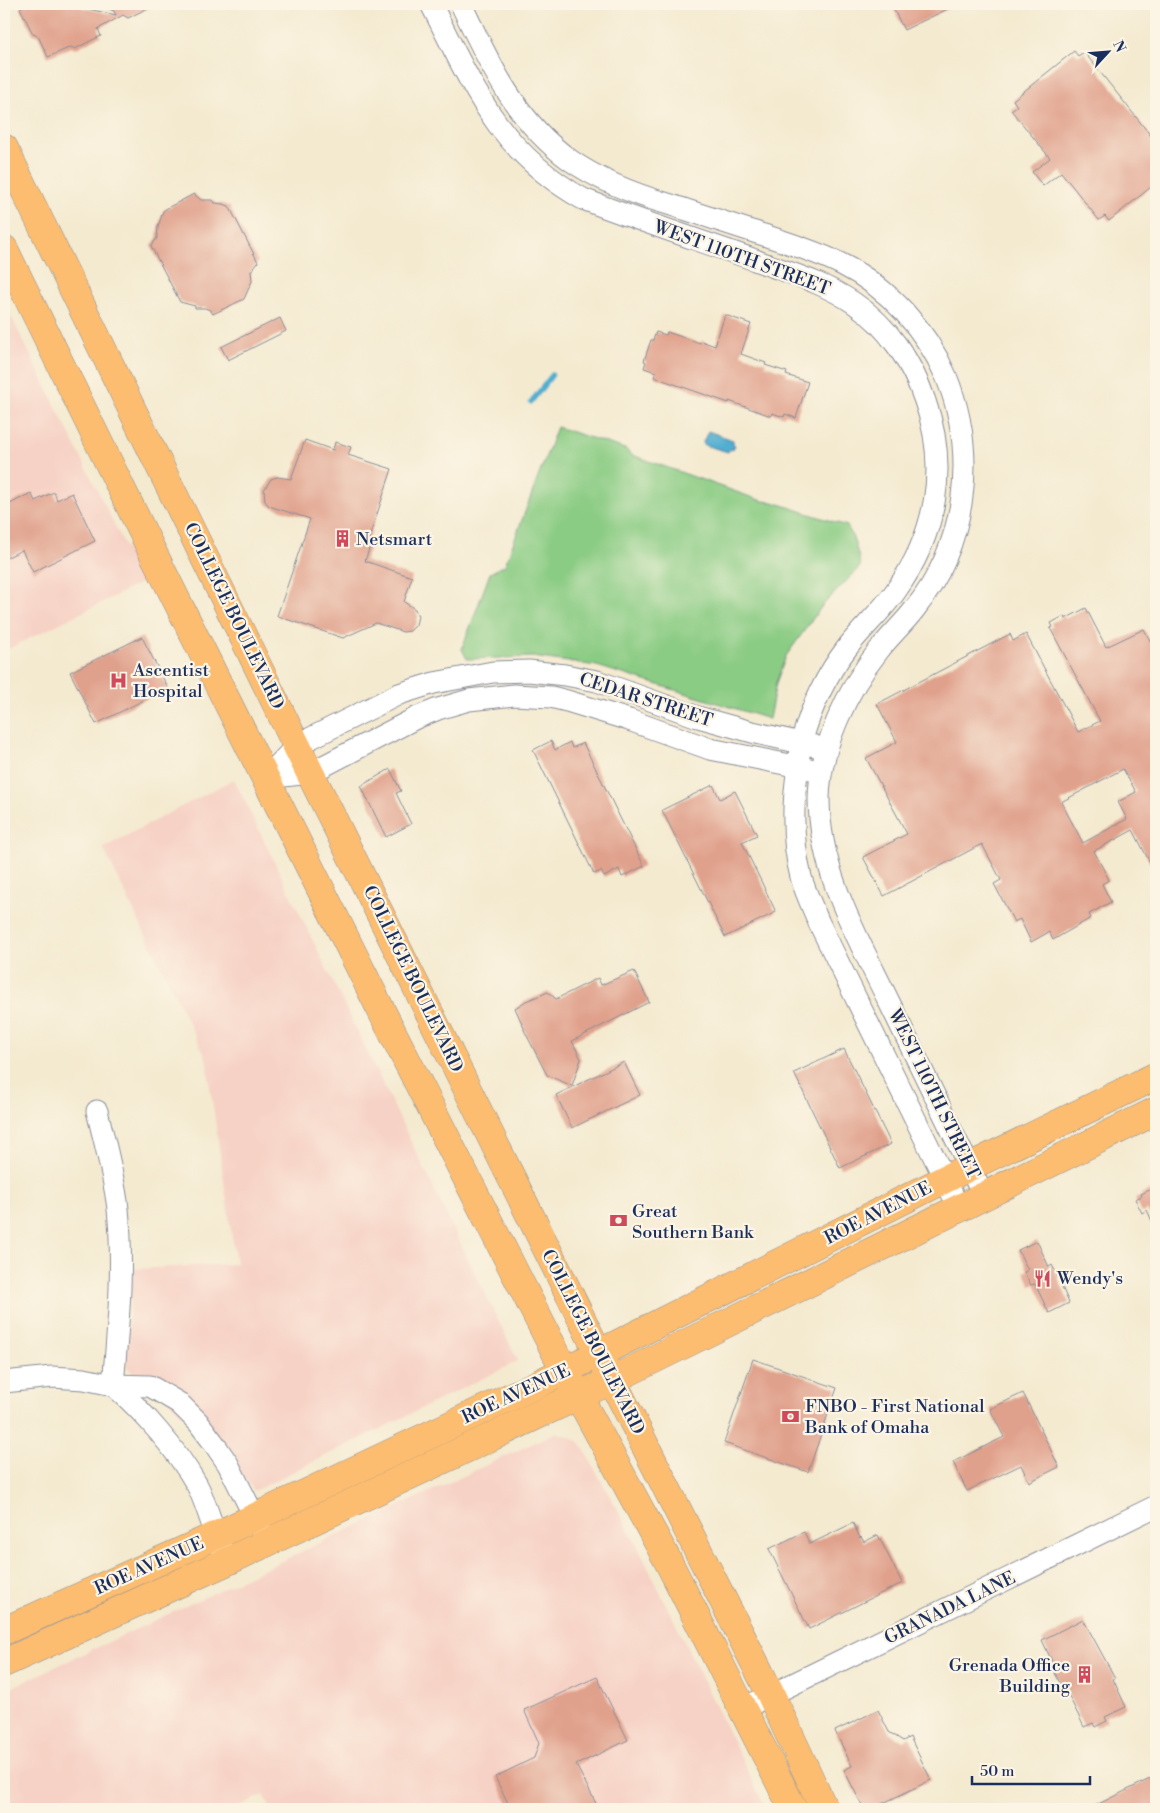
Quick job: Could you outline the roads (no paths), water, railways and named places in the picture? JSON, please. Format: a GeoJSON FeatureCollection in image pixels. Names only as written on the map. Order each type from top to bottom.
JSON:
{"type":"FeatureCollection","features":[{"type":"Feature","properties":{"kind":"main road","name":"COLLEGE BOULEVARD"},"geometry":{"type":"LineString","coordinates":[[4,148],[310,773],[771,1695],[824,1809]]}},
{"type":"Feature","properties":{"kind":"main road","name":"COLLEGE BOULEVARD"},"geometry":{"type":"LineString","coordinates":[[4,249],[266,778],[565,1371],[668,1561],[793,1809]]}},
{"type":"Feature","properties":{"kind":"main road","name":"ROE AVENUE"},"geometry":{"type":"LineString","coordinates":[[4,1631],[254,1518],[565,1371],[957,1173],[1156,1076]]}},
{"type":"Feature","properties":{"kind":"main road","name":"ROE AVENUE"},"geometry":{"type":"LineString","coordinates":[[4,1663],[228,1561],[612,1380],[1156,1111]]}},
{"type":"Feature","properties":{"kind":"main road"},"geometry":{"type":"LineString","coordinates":[[804,1286],[806,1269],[810,1261],[822,1254],[831,1237]]}},
{"type":"Feature","properties":{"kind":"main road"},"geometry":{"type":"LineString","coordinates":[[758,1308],[759,1296],[765,1288],[784,1280],[789,1271],[789,1258]]}},
{"type":"Feature","properties":{"kind":"street","name":"WEST 110TH STREET"},"geometry":{"type":"LineString","coordinates":[[431,4],[485,108],[503,134],[538,168],[563,187],[584,199],[790,272],[835,291],[865,311],[882,327],[905,356],[920,387],[933,425],[938,466],[937,491],[932,518],[922,544],[895,593],[846,649],[816,702],[801,743],[793,803],[794,840],[802,878],[819,923],[859,1006],[957,1173],[983,1196]]}},
{"type":"Feature","properties":{"kind":"street","name":"WEST 110TH STREET"},"geometry":{"type":"LineString","coordinates":[[461,4],[494,72],[508,94],[524,117],[566,157],[586,171],[638,195],[818,253],[845,265],[867,279],[897,303],[922,333],[944,372],[957,409],[964,462],[963,496],[954,536],[930,587],[915,610],[878,651],[854,686],[838,718],[827,748],[819,793],[820,826],[828,864],[846,914],[885,993],[957,1173],[959,1208]]}},
{"type":"Feature","properties":{"kind":"street","name":"CEDAR STREET"},"geometry":{"type":"LineString","coordinates":[[266,778],[297,745],[399,694],[434,683],[493,672],[529,671],[597,681],[698,717],[827,748]]}},
{"type":"Feature","properties":{"kind":"street"},"geometry":{"type":"LineString","coordinates":[[434,683],[438,709]]}},
{"type":"Feature","properties":{"kind":"street","name":"CEDAR STREET"},"geometry":{"type":"LineString","coordinates":[[266,778],[310,773],[416,718],[438,709],[468,700],[514,695],[551,697],[601,711],[710,749],[798,767],[823,770]]}},
{"type":"Feature","properties":{"kind":"street","name":"WEST 110TH STREET"},"geometry":{"type":"LineString","coordinates":[[859,1006],[885,993]]}},
{"type":"Feature","properties":{"kind":"street"},"geometry":{"type":"LineString","coordinates":[[97,1111],[111,1168],[118,1209],[120,1304],[113,1385]]}},
{"type":"Feature","properties":{"kind":"street"},"geometry":{"type":"LineString","coordinates":[[4,1382],[52,1377],[84,1379],[113,1385],[150,1386],[179,1403],[198,1422],[228,1464],[267,1542]]}},
{"type":"Feature","properties":{"kind":"street"},"geometry":{"type":"LineString","coordinates":[[113,1385],[132,1402],[165,1439],[197,1486],[215,1536],[228,1561]]}},
{"type":"Feature","properties":{"kind":"street","name":"GRANADA LANE"},"geometry":{"type":"LineString","coordinates":[[742,1709],[1156,1506]]}},
{"type":"Feature","properties":{"kind":"water"},"geometry":{"type":"Polygon","coordinates":[[[708,431],[733,440],[735,445],[733,450],[731,449],[728,452],[704,445],[703,442],[708,431]]]}},
{"type":"Feature","properties":{"kind":"waterway"},"geometry":{"type":"LineString","coordinates":[[531,402],[552,375]]}},
{"type":"Feature","properties":{"kind":"place","name":"Netsmart"},"geometry":{"type":"Point","coordinates":[342,539]}},
{"type":"Feature","properties":{"kind":"place","name":"Ascentist Hospital"},"geometry":{"type":"Point","coordinates":[119,680]}},
{"type":"Feature","properties":{"kind":"place","name":"Great Southern Bank"},"geometry":{"type":"Point","coordinates":[618,1221]}},
{"type":"Feature","properties":{"kind":"place","name":"Wendy's"},"geometry":{"type":"Point","coordinates":[1043,1278]}},
{"type":"Feature","properties":{"kind":"place","name":"FNBO - First National Bank of Omaha"},"geometry":{"type":"Point","coordinates":[791,1416]}},
{"type":"Feature","properties":{"kind":"place","name":"Grenada Office Building"},"geometry":{"type":"Point","coordinates":[1084,1675]}}]}
